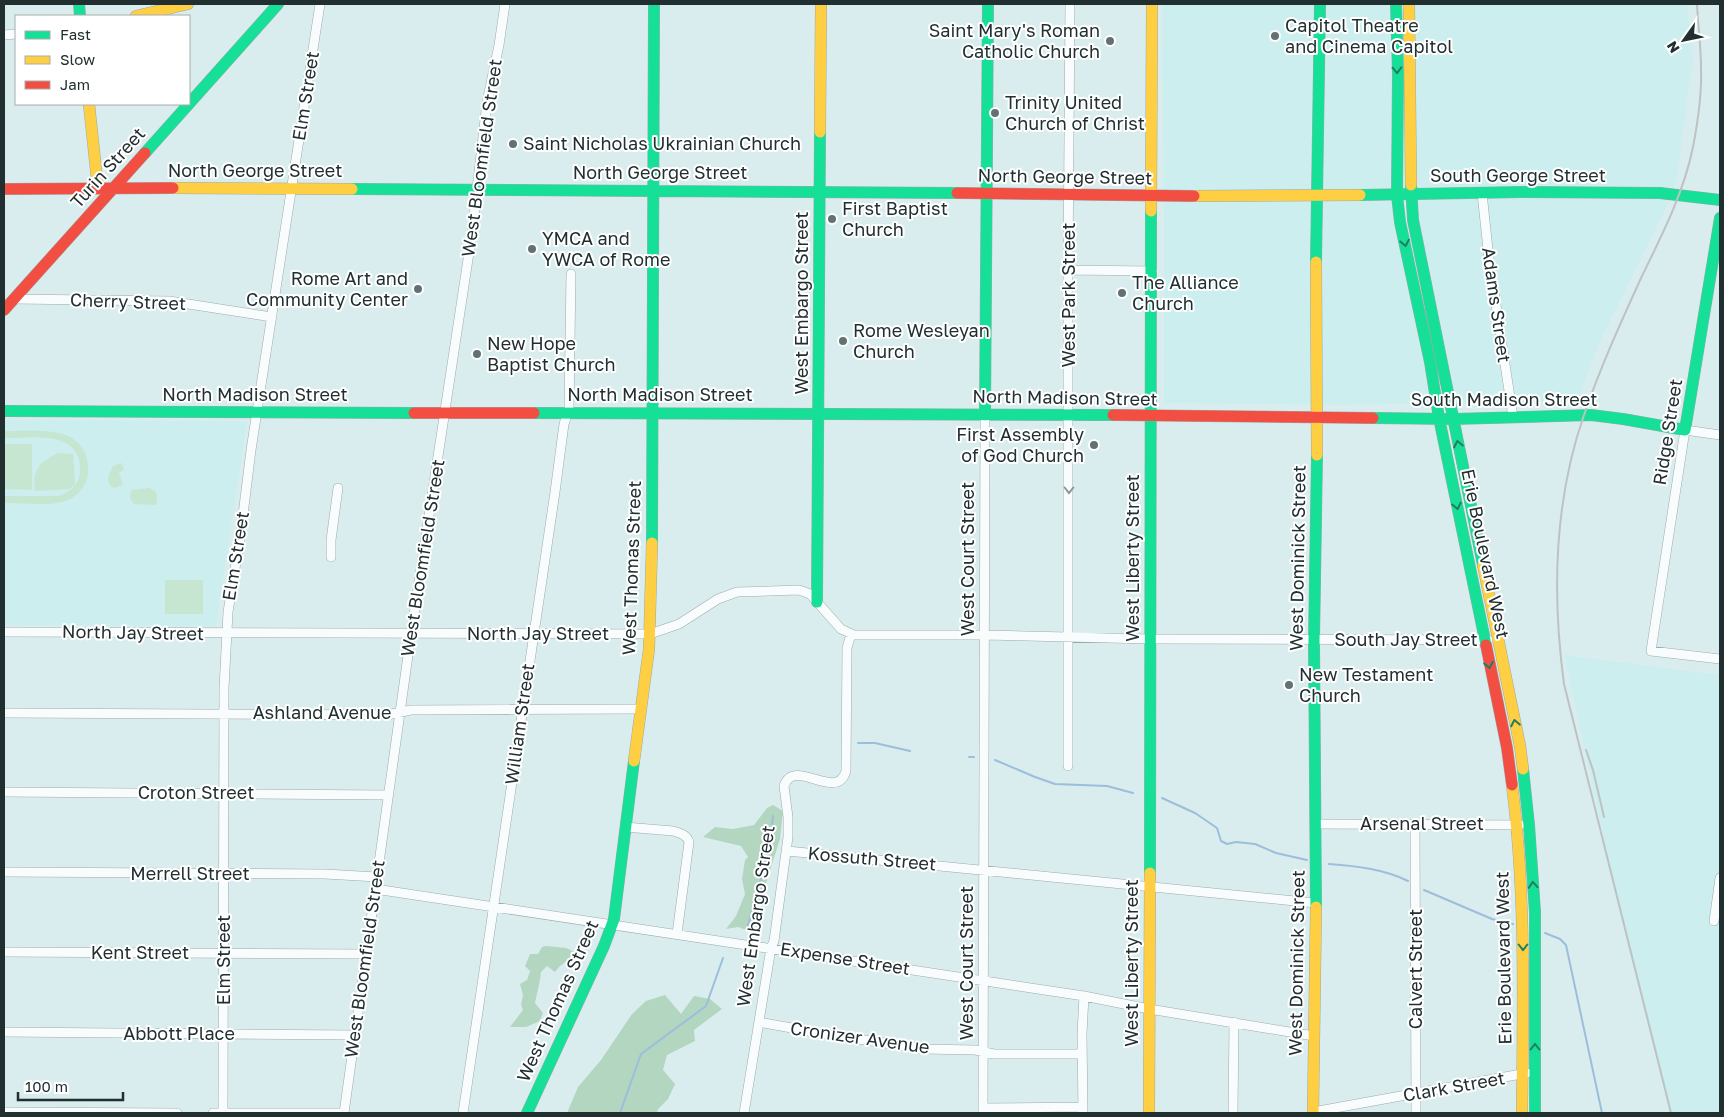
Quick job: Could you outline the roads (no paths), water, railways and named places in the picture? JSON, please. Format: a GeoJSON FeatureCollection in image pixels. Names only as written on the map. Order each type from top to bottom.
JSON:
{"type":"FeatureCollection","features":[{"type":"Feature","properties":{"kind":"street"},"geometry":{"type":"LineString","coordinates":[[140,15],[188,4]]}},
{"type":"Feature","properties":{"kind":"street","name":"Turin Street"},"geometry":{"type":"LineString","coordinates":[[190,104],[278,4]]}},
{"type":"Feature","properties":{"kind":"street","name":"Elm Street"},"geometry":{"type":"LineString","coordinates":[[224,1113],[224,713],[226,633],[257,411],[320,4]]}},
{"type":"Feature","properties":{"kind":"street","name":"West Bloomfield Street"},"geometry":{"type":"LineString","coordinates":[[344,1113],[411,634],[478,189],[487,102],[499,45],[505,4]]}},
{"type":"Feature","properties":{"kind":"street","name":"West Thomas Street"},"geometry":{"type":"LineString","coordinates":[[527,1113],[612,925],[650,634],[653,413],[654,4]]}},
{"type":"Feature","properties":{"kind":"street","name":"West Embargo Street"},"geometry":{"type":"LineString","coordinates":[[817,602],[820,413],[821,4]]}},
{"type":"Feature","properties":{"kind":"street","name":"West Court Street"},"geometry":{"type":"LineString","coordinates":[[983,1110],[988,4]]}},
{"type":"Feature","properties":{"kind":"street","name":"West Park Street"},"geometry":{"type":"LineString","coordinates":[[1068,766],[1070,4]]}},
{"type":"Feature","properties":{"kind":"street","name":"West Liberty Street"},"geometry":{"type":"LineString","coordinates":[[1149,1113],[1152,4]]}},
{"type":"Feature","properties":{"kind":"street","name":"West Dominick Street"},"geometry":{"type":"LineString","coordinates":[[1313,1112],[1316,195],[1320,4]]}},
{"type":"Feature","properties":{"kind":"street","name":"Erie Boulevard West"},"geometry":{"type":"LineString","coordinates":[[1396,4],[1398,74],[1397,195],[1400,222],[1507,748],[1516,825],[1522,911],[1522,1113]]}},
{"type":"Feature","properties":{"kind":"street","name":"Erie Boulevard West"},"geometry":{"type":"LineString","coordinates":[[1409,4],[1411,194],[1413,220],[1520,746],[1529,825],[1535,912],[1535,1113]]}},
{"type":"Feature","properties":{"kind":"street"},"geometry":{"type":"LineString","coordinates":[[89,105],[98,189]]}},
{"type":"Feature","properties":{"kind":"street","name":"Turin Street"},"geometry":{"type":"LineString","coordinates":[[4,310],[111,189],[189,105]]}},
{"type":"Feature","properties":{"kind":"street","name":"North George Street"},"geometry":{"type":"LineString","coordinates":[[4,189],[478,189],[1069,195],[1316,195]]}},
{"type":"Feature","properties":{"kind":"street","name":"Adams Street"},"geometry":{"type":"LineString","coordinates":[[1482,193],[1489,259],[1513,417]]}},
{"type":"Feature","properties":{"kind":"street","name":"South George Street"},"geometry":{"type":"LineString","coordinates":[[1316,195],[1660,193],[1720,200]]}},
{"type":"Feature","properties":{"kind":"street","name":"Ridge Street"},"geometry":{"type":"LineString","coordinates":[[1720,218],[1651,651],[1720,659]]}},
{"type":"Feature","properties":{"kind":"street"},"geometry":{"type":"LineString","coordinates":[[1068,270],[1152,271]]}},
{"type":"Feature","properties":{"kind":"street","name":"William Street"},"geometry":{"type":"LineString","coordinates":[[464,1113],[564,424],[570,399],[571,274]]}},
{"type":"Feature","properties":{"kind":"street","name":"Cherry Street"},"geometry":{"type":"LineString","coordinates":[[14,299],[169,301],[272,317]]}},
{"type":"Feature","properties":{"kind":"street","name":"North Madison Street"},"geometry":{"type":"LineString","coordinates":[[4,411],[820,413],[1316,418]]}},
{"type":"Feature","properties":{"kind":"street","name":"South Madison Street"},"geometry":{"type":"LineString","coordinates":[[1316,418],[1453,419],[1572,415],[1608,418],[1720,435]]}},
{"type":"Feature","properties":{"kind":"street"},"geometry":{"type":"LineString","coordinates":[[331,557],[331,540],[338,488]]}},
{"type":"Feature","properties":{"kind":"street","name":"North Jay Street"},"geometry":{"type":"LineString","coordinates":[[4,632],[650,634],[679,624],[718,599],[737,592],[799,590],[810,594],[841,629],[850,634]]}},
{"type":"Feature","properties":{"kind":"street"},"geometry":{"type":"LineString","coordinates":[[850,634],[903,636],[985,635],[1150,640],[1314,640]]}},
{"type":"Feature","properties":{"kind":"street","name":"West Embargo Street"},"geometry":{"type":"LineString","coordinates":[[744,1113],[788,851],[785,782],[792,776],[832,783],[844,778],[846,771],[847,648],[850,634]]}},
{"type":"Feature","properties":{"kind":"street","name":"South Jay Street"},"geometry":{"type":"LineString","coordinates":[[1314,640],[1498,640]]}},
{"type":"Feature","properties":{"kind":"street","name":"Ashland Avenue"},"geometry":{"type":"LineString","coordinates":[[4,713],[387,715],[411,710],[641,709]]}},
{"type":"Feature","properties":{"kind":"street","name":"Croton Street"},"geometry":{"type":"LineString","coordinates":[[4,792],[388,795]]}},
{"type":"Feature","properties":{"kind":"street","name":"Arsenal Street"},"geometry":{"type":"LineString","coordinates":[[1315,824],[1529,825]]}},
{"type":"Feature","properties":{"kind":"street","name":"Calvert Street"},"geometry":{"type":"LineString","coordinates":[[1416,825],[1416,1113]]}},
{"type":"Feature","properties":{"kind":"street"},"geometry":{"type":"LineString","coordinates":[[625,827],[673,831],[688,838],[677,934]]}},
{"type":"Feature","properties":{"kind":"street","name":"Kossuth Street"},"geometry":{"type":"LineString","coordinates":[[788,851],[1315,903]]}},
{"type":"Feature","properties":{"kind":"street","name":"Merrell Street"},"geometry":{"type":"LineString","coordinates":[[4,872],[325,874],[377,877]]}},
{"type":"Feature","properties":{"kind":"street"},"geometry":{"type":"LineString","coordinates":[[1714,921],[1720,878]]}},
{"type":"Feature","properties":{"kind":"street","name":"Expense Street"},"geometry":{"type":"LineString","coordinates":[[375,890],[984,980],[1084,996],[1149,1010],[1314,1036]]}},
{"type":"Feature","properties":{"kind":"street","name":"Kent Street"},"geometry":{"type":"LineString","coordinates":[[4,952],[366,954]]}},
{"type":"Feature","properties":{"kind":"street"},"geometry":{"type":"LineString","coordinates":[[983,1110],[1083,1110],[1084,996]]}},
{"type":"Feature","properties":{"kind":"street","name":"Cronizer Avenue"},"geometry":{"type":"LineString","coordinates":[[759,1022],[819,1034],[924,1049],[994,1054],[1082,1054]]}},
{"type":"Feature","properties":{"kind":"street"},"geometry":{"type":"LineString","coordinates":[[1233,1113],[1234,1022]]}},
{"type":"Feature","properties":{"kind":"street","name":"Abbott Place"},"geometry":{"type":"LineString","coordinates":[[4,1032],[355,1035]]}},
{"type":"Feature","properties":{"kind":"street","name":"Clark Street"},"geometry":{"type":"LineString","coordinates":[[1313,1112],[1535,1072]]}},
{"type":"Feature","properties":{"kind":"street"},"geometry":{"type":"LineString","coordinates":[[4,1112],[177,1113]]}},
{"type":"Feature","properties":{"kind":"street"},"geometry":{"type":"LineString","coordinates":[[214,1113],[344,1113]]}},
{"type":"Feature","properties":{"kind":"waterway"},"geometry":{"type":"LineString","coordinates":[[858,743],[875,743],[910,751]]}},
{"type":"Feature","properties":{"kind":"waterway"},"geometry":{"type":"LineString","coordinates":[[969,757],[974,757]]}},
{"type":"Feature","properties":{"kind":"waterway"},"geometry":{"type":"LineString","coordinates":[[995,760],[1055,784],[1107,786],[1133,793]]}},
{"type":"Feature","properties":{"kind":"waterway"},"geometry":{"type":"LineString","coordinates":[[1162,798],[1195,813],[1217,828],[1221,841],[1227,844],[1236,842],[1255,844],[1276,853],[1307,860]]}},
{"type":"Feature","properties":{"kind":"waterway"},"geometry":{"type":"LineString","coordinates":[[747,929],[770,846],[773,816]]}},
{"type":"Feature","properties":{"kind":"waterway"},"geometry":{"type":"LineString","coordinates":[[1329,864],[1380,871],[1408,881]]}},
{"type":"Feature","properties":{"kind":"waterway"},"geometry":{"type":"LineString","coordinates":[[1424,890],[1492,919],[1513,924]]}},
{"type":"Feature","properties":{"kind":"waterway"},"geometry":{"type":"LineString","coordinates":[[1545,933],[1560,939],[1566,945],[1602,1113]]}},
{"type":"Feature","properties":{"kind":"waterway"},"geometry":{"type":"LineString","coordinates":[[620,1113],[641,1054],[706,1006],[723,958]]}},
{"type":"Feature","properties":{"kind":"railway"},"geometry":{"type":"LineString","coordinates":[[1671,1113],[1564,684],[1560,650],[1557,582],[1561,514],[1574,448],[1584,415],[1619,328],[1672,213],[1689,164],[1701,88],[1701,52],[1697,4]]}},
{"type":"Feature","properties":{"kind":"railway"},"geometry":{"type":"LineString","coordinates":[[1586,750],[1593,770],[1604,817]]}},
{"type":"Feature","properties":{"kind":"place","name":"Capitol Theatre and Cinema Capitol"},"geometry":{"type":"Point","coordinates":[1275,36]}},
{"type":"Feature","properties":{"kind":"place","name":"Saint Mary's Roman Catholic Church"},"geometry":{"type":"Point","coordinates":[1110,41]}},
{"type":"Feature","properties":{"kind":"place","name":"Trinity United Church of Christ"},"geometry":{"type":"Point","coordinates":[995,113]}},
{"type":"Feature","properties":{"kind":"place","name":"Saint Nicholas Ukrainian Church"},"geometry":{"type":"Point","coordinates":[513,144]}},
{"type":"Feature","properties":{"kind":"place","name":"First Baptist Church"},"geometry":{"type":"Point","coordinates":[832,219]}},
{"type":"Feature","properties":{"kind":"place","name":"YMCA and YWCA of Rome"},"geometry":{"type":"Point","coordinates":[532,249]}},
{"type":"Feature","properties":{"kind":"place","name":"Rome Art and Community Center"},"geometry":{"type":"Point","coordinates":[418,289]}},
{"type":"Feature","properties":{"kind":"place","name":"The Alliance Church"},"geometry":{"type":"Point","coordinates":[1122,293]}},
{"type":"Feature","properties":{"kind":"place","name":"Rome Wesleyan Church"},"geometry":{"type":"Point","coordinates":[843,341]}},
{"type":"Feature","properties":{"kind":"place","name":"New Hope Baptist Church"},"geometry":{"type":"Point","coordinates":[477,354]}},
{"type":"Feature","properties":{"kind":"place","name":"First Assembly of God Church"},"geometry":{"type":"Point","coordinates":[1094,445]}},
{"type":"Feature","properties":{"kind":"place","name":"New Testament Church"},"geometry":{"type":"Point","coordinates":[1289,685]}}]}
